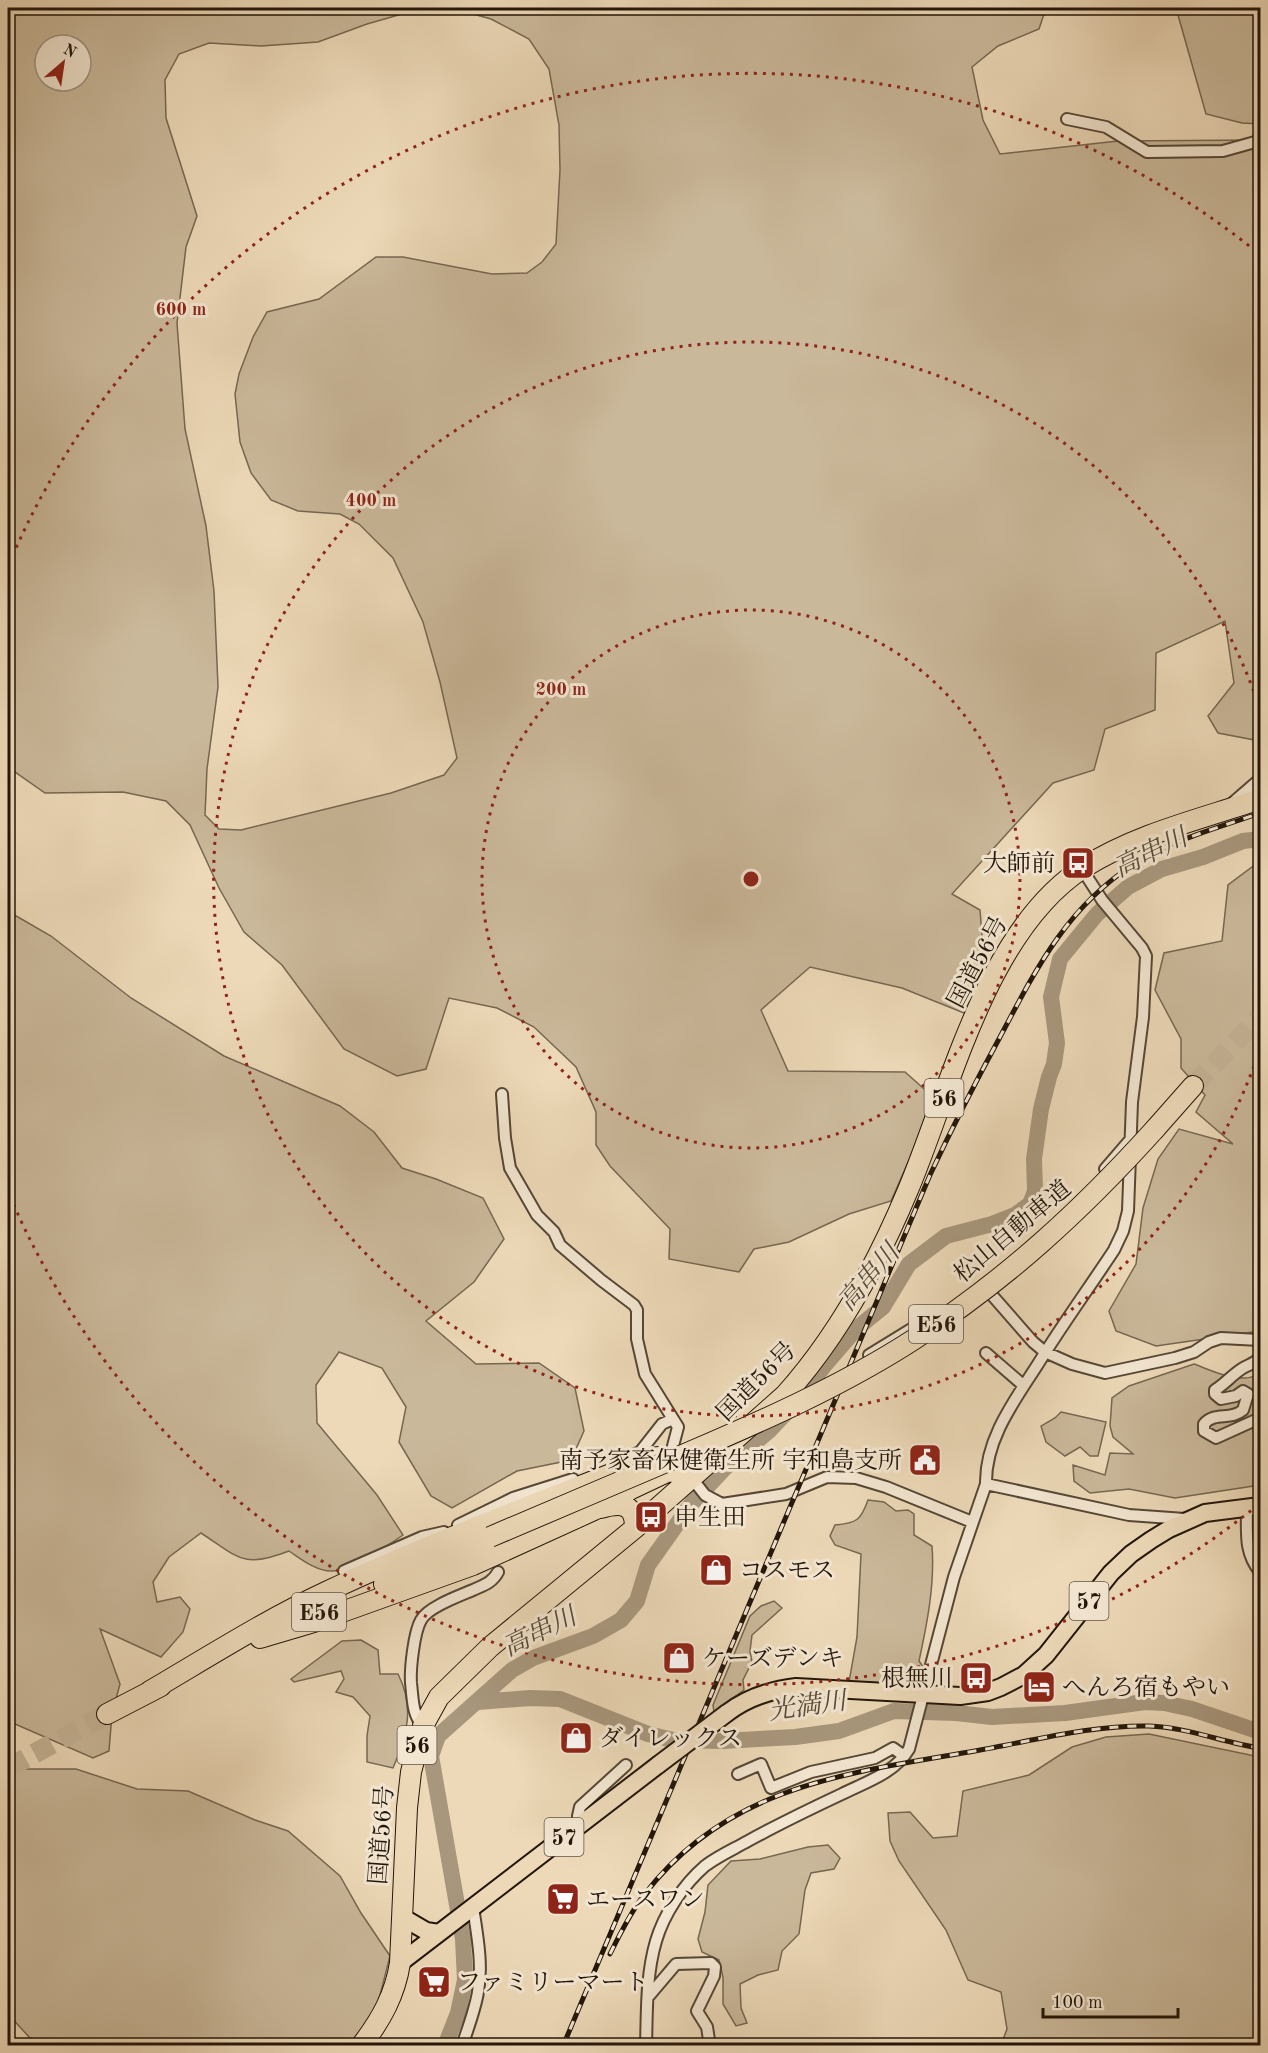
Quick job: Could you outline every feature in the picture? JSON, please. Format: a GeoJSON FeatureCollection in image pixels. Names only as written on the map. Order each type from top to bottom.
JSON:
{"type":"FeatureCollection","features":[{"type":"Feature","properties":{"kind":"highway","name":"国道56号"},"geometry":{"type":"LineString","coordinates":[[370,2041],[396,1984],[400,1963],[410,1781],[414,1756],[423,1726],[439,1697],[490,1647],[635,1528],[682,1470],[785,1395],[826,1344],[857,1293],[897,1216],[978,1008],[996,971],[1029,920],[1056,891],[1082,869],[1131,843],[1260,800]]}},
{"type":"Feature","properties":{"kind":"highway","name":"松山自動車道"},"geometry":{"type":"LineString","coordinates":[[682,1470],[739,1431],[884,1357],[941,1321],[1031,1254],[1090,1198],[1193,1086]]}},
{"type":"Feature","properties":{"kind":"highway"},"geometry":{"type":"LineString","coordinates":[[150,1691],[241,1637],[326,1592],[447,1539],[649,1459],[665,1456],[682,1470]]}},
{"type":"Feature","properties":{"kind":"highway"},"geometry":{"type":"LineString","coordinates":[[260,1638],[314,1622],[473,1564],[594,1510],[631,1489],[682,1470]]}},
{"type":"Feature","properties":{"kind":"highway","name":"E56"},"geometry":{"type":"LineString","coordinates":[[107,1714],[260,1638],[490,1537],[682,1470]]}},
{"type":"Feature","properties":{"kind":"highway"},"geometry":{"type":"LineString","coordinates":[[594,1510],[614,1504],[624,1505],[635,1516],[635,1528]]}},
{"type":"Feature","properties":{"kind":"main road","name":"57"},"geometry":{"type":"LineString","coordinates":[[400,1963],[738,1704],[776,1689],[796,1687],[920,1706],[988,1692],[1013,1682],[1046,1655],[1119,1564],[1151,1540],[1205,1513],[1254,1507]]}},
{"type":"Feature","properties":{"kind":"main road"},"geometry":{"type":"LineString","coordinates":[[402,1917],[426,1931],[445,1929]]}},
{"type":"Feature","properties":{"kind":"street"},"geometry":{"type":"LineString","coordinates":[[1067,119],[1106,127],[1148,152],[1224,151],[1255,142],[1260,145]]}},
{"type":"Feature","properties":{"kind":"street"},"geometry":{"type":"LineString","coordinates":[[1227,811],[1233,801],[1260,779]]}},
{"type":"Feature","properties":{"kind":"street"},"geometry":{"type":"LineString","coordinates":[[646,2046],[651,1965],[660,1929],[690,1881],[705,1866],[723,1854],[885,1773],[909,1749],[954,1577],[986,1484],[997,1436],[1007,1411],[1114,1250],[1123,1231],[1128,1211],[1132,1101],[1143,1017],[1146,956],[1102,900],[1082,869]]}},
{"type":"Feature","properties":{"kind":"street"},"geometry":{"type":"LineString","coordinates":[[502,1094],[510,1168],[537,1215],[554,1232],[560,1245],[634,1305],[637,1310],[637,1339],[645,1374],[678,1427],[673,1446],[682,1470],[705,1495],[722,1504],[742,1502],[798,1490],[827,1477],[856,1478],[886,1487],[972,1522]]}},
{"type":"Feature","properties":{"kind":"street"},"geometry":{"type":"LineString","coordinates":[[869,1355],[943,1309],[980,1282],[1102,1173],[1130,1140]]}},
{"type":"Feature","properties":{"kind":"street"},"geometry":{"type":"LineString","coordinates":[[980,1282],[1032,1342],[1046,1352],[1072,1364],[1105,1373],[1175,1358],[1194,1352],[1209,1342],[1221,1338],[1260,1340]]}},
{"type":"Feature","properties":{"kind":"street"},"geometry":{"type":"LineString","coordinates":[[986,1353],[1023,1385]]}},
{"type":"Feature","properties":{"kind":"street"},"geometry":{"type":"LineString","coordinates":[[1260,1357],[1258,1361],[1243,1368],[1215,1390],[1215,1394],[1221,1399],[1236,1396],[1243,1391],[1248,1394],[1243,1410],[1233,1416],[1214,1416],[1204,1425],[1204,1431],[1216,1438],[1260,1418]]}},
{"type":"Feature","properties":{"kind":"street"},"geometry":{"type":"LineString","coordinates":[[344,1571],[422,1537],[444,1532],[501,1506],[513,1498],[603,1468],[640,1452],[662,1424],[673,1419]]}},
{"type":"Feature","properties":{"kind":"street"},"geometry":{"type":"LineString","coordinates":[[986,1484],[1129,1515],[1188,1520]]}},
{"type":"Feature","properties":{"kind":"street"},"geometry":{"type":"LineString","coordinates":[[1254,1507],[1248,1552],[1260,1572]]}},
{"type":"Feature","properties":{"kind":"street"},"geometry":{"type":"LineString","coordinates":[[423,1726],[416,1719],[410,1675],[412,1653],[421,1619],[452,1598],[490,1582],[498,1572]]}},
{"type":"Feature","properties":{"kind":"street"},"geometry":{"type":"LineString","coordinates":[[738,1774],[761,1764],[771,1788],[812,1772],[875,1758],[892,1748],[904,1756]]}},
{"type":"Feature","properties":{"kind":"street"},"geometry":{"type":"LineString","coordinates":[[581,1824],[578,1816],[580,1807],[626,1765]]}},
{"type":"Feature","properties":{"kind":"street"},"geometry":{"type":"LineString","coordinates":[[462,2046],[479,1989],[480,1970],[472,1908]]}},
{"type":"Feature","properties":{"kind":"street"},"geometry":{"type":"LineString","coordinates":[[648,1997],[676,1964],[711,1963],[715,1967],[714,1976],[697,2011],[707,2027],[710,2046]]}},
{"type":"Feature","properties":{"kind":"shaded area"},"geometry":{"type":"Polygon","coordinates":[[[8,8],[1046,8],[1039,29],[998,46],[972,67],[983,120],[1000,154],[1118,141],[1260,140],[1260,741],[1218,733],[1208,716],[1234,683],[1225,621],[1156,653],[1155,710],[1105,729],[1094,770],[1053,783],[952,894],[980,910],[984,960],[964,1013],[902,988],[810,967],[761,1010],[788,1071],[905,1072],[932,1096],[920,1135],[891,1201],[849,1214],[789,1242],[754,1249],[739,1272],[669,1259],[670,1229],[610,1166],[596,1145],[596,1112],[576,1067],[534,1027],[497,1008],[449,998],[426,1069],[397,1076],[344,1049],[282,965],[244,932],[219,888],[190,825],[166,801],[123,792],[45,793],[8,767],[8,8]],[[455,9],[402,14],[318,42],[261,46],[209,43],[179,54],[165,80],[166,118],[197,216],[186,247],[177,323],[185,429],[206,526],[214,591],[218,687],[207,769],[205,815],[219,829],[241,830],[391,793],[444,775],[457,758],[440,682],[423,622],[393,558],[359,524],[340,514],[298,511],[271,500],[251,473],[240,442],[235,394],[239,374],[253,337],[267,312],[319,299],[376,257],[403,257],[492,274],[527,273],[542,262],[556,244],[560,170],[559,125],[549,69],[529,39],[491,19],[455,9]]]}},
{"type":"Feature","properties":{"kind":"shaded area"},"geometry":{"type":"Polygon","coordinates":[[[1176,8],[1260,8],[1260,124],[1242,123],[1206,114],[1176,8]]]}},
{"type":"Feature","properties":{"kind":"shaded area"},"geometry":{"type":"Polygon","coordinates":[[[1260,861],[1260,1331],[1156,1346],[1116,1331],[1109,1311],[1136,1264],[1143,1208],[1158,1159],[1179,1129],[1233,1144],[1196,1112],[1205,1095],[1181,1068],[1181,1039],[1155,990],[1164,953],[1222,941],[1228,885],[1260,861]]]}},
{"type":"Feature","properties":{"kind":"shaded area"},"geometry":{"type":"Polygon","coordinates":[[[11,913],[51,936],[131,998],[224,1056],[340,1106],[374,1132],[402,1168],[483,1198],[504,1239],[474,1282],[426,1321],[476,1364],[539,1363],[575,1388],[584,1431],[571,1460],[517,1471],[452,1508],[431,1496],[399,1442],[406,1407],[382,1368],[339,1352],[316,1385],[317,1423],[377,1495],[403,1535],[359,1563],[331,1571],[314,1567],[289,1551],[261,1559],[242,1558],[201,1533],[169,1557],[153,1582],[157,1602],[180,1597],[190,1609],[183,1632],[161,1657],[100,1629],[120,1684],[112,1714],[109,1751],[93,1758],[8,1721],[8,918],[11,913]]]}},
{"type":"Feature","properties":{"kind":"shaded area"},"geometry":{"type":"Polygon","coordinates":[[[1194,1364],[1236,1378],[1253,1377],[1260,1373],[1260,1485],[1175,1498],[1129,1489],[1090,1493],[1074,1481],[1073,1465],[1105,1475],[1110,1453],[1133,1454],[1113,1437],[1110,1426],[1112,1398],[1129,1386],[1194,1364]]]}},
{"type":"Feature","properties":{"kind":"shaded area"},"geometry":{"type":"Polygon","coordinates":[[[1061,1412],[1106,1422],[1098,1456],[1090,1456],[1080,1447],[1065,1456],[1046,1442],[1041,1426],[1061,1412]]]}},
{"type":"Feature","properties":{"kind":"shaded area"},"geometry":{"type":"Polygon","coordinates":[[[868,1500],[884,1502],[896,1511],[908,1510],[914,1514],[914,1535],[932,1546],[931,1589],[919,1661],[924,1668],[917,1677],[901,1686],[881,1687],[849,1682],[857,1637],[861,1554],[835,1545],[830,1536],[835,1525],[857,1519],[868,1500]]]}},
{"type":"Feature","properties":{"kind":"shaded area"},"geometry":{"type":"Polygon","coordinates":[[[774,1601],[782,1608],[752,1635],[750,1651],[752,1662],[743,1680],[744,1690],[714,1712],[713,1705],[750,1616],[761,1606],[774,1601]]]}},
{"type":"Feature","properties":{"kind":"shaded area"},"geometry":{"type":"Polygon","coordinates":[[[361,1640],[378,1650],[380,1674],[398,1674],[406,1698],[408,1710],[405,1733],[393,1768],[367,1762],[370,1716],[353,1697],[336,1692],[344,1679],[341,1671],[294,1682],[291,1679],[342,1641],[361,1640]]]}},
{"type":"Feature","properties":{"kind":"shaded area"},"geometry":{"type":"Polygon","coordinates":[[[1149,1734],[1260,1757],[1260,2045],[1001,2045],[1007,2029],[1001,1992],[968,1980],[946,1930],[899,1861],[890,1841],[888,1813],[910,1812],[933,1838],[957,1836],[963,1791],[1029,1775],[1072,1747],[1106,1737],[1149,1734]]]}},
{"type":"Feature","properties":{"kind":"shaded area"},"geometry":{"type":"Polygon","coordinates":[[[8,1769],[76,1769],[137,1789],[188,1791],[255,1820],[288,1831],[340,1876],[361,1913],[390,1956],[376,2011],[351,2045],[60,2045],[30,2038],[8,2014],[8,1769]]]}},
{"type":"Feature","properties":{"kind":"shaded area"},"geometry":{"type":"Polygon","coordinates":[[[828,1845],[840,1858],[834,1869],[811,1873],[805,1890],[799,1934],[782,1951],[778,1970],[758,1975],[740,1984],[741,2008],[747,2023],[736,2026],[723,2004],[723,1977],[719,1960],[702,1952],[698,1939],[705,1912],[708,1885],[731,1861],[760,1859],[808,1847],[828,1845]]]}},
{"type":"Feature","properties":{"kind":"waterway","name":"高串川"},"geometry":{"type":"LineString","coordinates":[[445,2046],[458,2013],[465,1980],[463,1939],[431,1756],[438,1736],[512,1670],[533,1658],[593,1636],[621,1620],[637,1601],[648,1565],[692,1503],[725,1468],[769,1431],[801,1397],[856,1329],[883,1307],[909,1264],[946,1236],[992,1224],[1015,1215],[1030,1204],[1035,1191],[1034,1159],[1041,1109],[1054,1064],[1057,1043],[1051,997],[1060,959],[1097,914],[1128,887],[1162,869],[1203,857],[1243,841],[1260,839]]}},
{"type":"Feature","properties":{"kind":"waterway","name":"光満川"},"geometry":{"type":"LineString","coordinates":[[478,1702],[530,1698],[560,1699],[648,1734],[673,1740],[722,1741],[795,1737],[839,1731],[894,1711],[992,1717],[1065,1713],[1145,1702],[1164,1703],[1192,1709],[1260,1732]]}},
{"type":"Feature","properties":{"kind":"tunnel"},"geometry":{"type":"LineString","coordinates":[[1193,1086],[1260,1016]]}},
{"type":"Feature","properties":{"kind":"tunnel"},"geometry":{"type":"LineString","coordinates":[[8,1768],[107,1714]]}},
{"type":"Feature","properties":{"kind":"railway"},"geometry":{"type":"LineString","coordinates":[[563,2046],[930,1175],[1027,987],[1055,941],[1090,900],[1110,881],[1134,864],[1164,848],[1260,813]]}},
{"type":"Feature","properties":{"kind":"railway"},"geometry":{"type":"LineString","coordinates":[[610,1954],[639,1902],[677,1858],[713,1829],[752,1807],[793,1790],[882,1767],[1062,1734],[1127,1726],[1163,1727],[1260,1748]]}},
{"type":"Feature","properties":{"kind":"place","name":"大師前"},"geometry":{"type":"Point","coordinates":[1078,863]}},
{"type":"Feature","properties":{"kind":"place","name":"南予家畜保健衛生所 宇和島支所"},"geometry":{"type":"Point","coordinates":[925,1460]}},
{"type":"Feature","properties":{"kind":"place","name":"申生田"},"geometry":{"type":"Point","coordinates":[651,1517]}},
{"type":"Feature","properties":{"kind":"place","name":"コスモス"},"geometry":{"type":"Point","coordinates":[716,1570]}},
{"type":"Feature","properties":{"kind":"place","name":"ケーズデンキ"},"geometry":{"type":"Point","coordinates":[679,1658]}},
{"type":"Feature","properties":{"kind":"place","name":"根無川"},"geometry":{"type":"Point","coordinates":[976,1678]}},
{"type":"Feature","properties":{"kind":"place","name":"へんろ宿もやい"},"geometry":{"type":"Point","coordinates":[1039,1687]}},
{"type":"Feature","properties":{"kind":"place","name":"ダイレックス"},"geometry":{"type":"Point","coordinates":[576,1738]}},
{"type":"Feature","properties":{"kind":"place","name":"エースワン"},"geometry":{"type":"Point","coordinates":[563,1899]}},
{"type":"Feature","properties":{"kind":"place","name":"ファミリーマート"},"geometry":{"type":"Point","coordinates":[434,1982]}}]}
